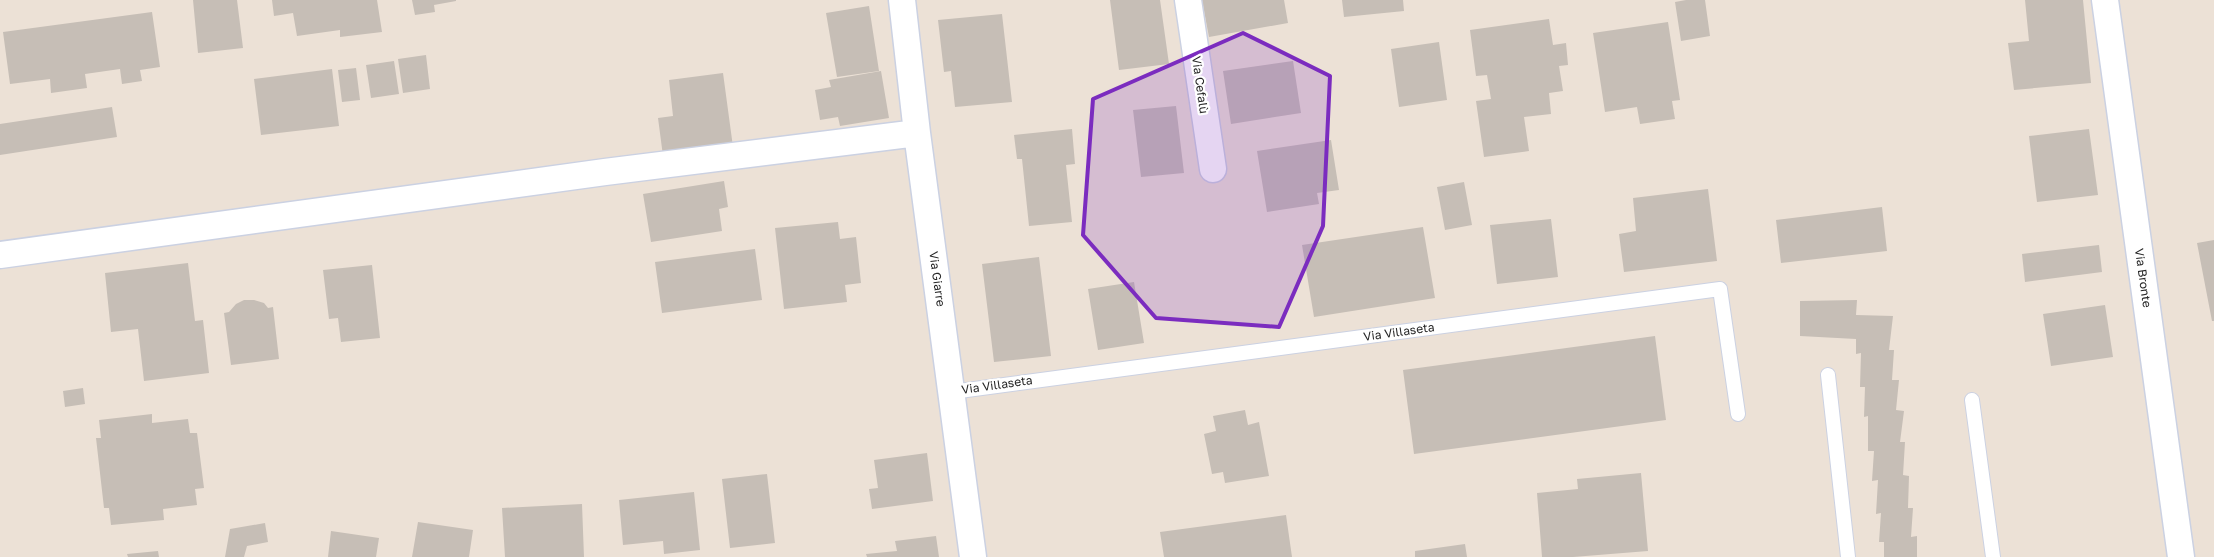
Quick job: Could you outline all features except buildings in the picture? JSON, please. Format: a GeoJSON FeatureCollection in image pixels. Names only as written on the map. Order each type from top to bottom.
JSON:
{"type":"FeatureCollection","features":[{"type":"Feature","properties":{"kind":"street","name":"Via Giarre"},"geometry":{"type":"LineString","coordinates":[[902,0],[917,133],[972,557]]}},
{"type":"Feature","properties":{"kind":"street","name":"Via Cefalù"},"geometry":{"type":"LineString","coordinates":[[1188,0],[1212,170]]}},
{"type":"Feature","properties":{"kind":"street","name":"Via Bronte"},"geometry":{"type":"LineString","coordinates":[[2106,0],[2181,557]]}},
{"type":"Feature","properties":{"kind":"street"},"geometry":{"type":"LineString","coordinates":[[0,255],[605,172],[917,133]]}},
{"type":"Feature","properties":{"kind":"lane","name":"Via Villaseta"},"geometry":{"type":"LineString","coordinates":[[952,392],[1720,288],[1738,414]]}},
{"type":"Feature","properties":{"kind":"lane"},"geometry":{"type":"LineString","coordinates":[[1828,374],[1848,557]]}},
{"type":"Feature","properties":{"kind":"lane"},"geometry":{"type":"LineString","coordinates":[[1972,400],[1994,557]]}},
{"type":"Feature","properties":{"kind":"highlighted area"},"geometry":{"type":"Polygon","coordinates":[[[1243,33],[1330,76],[1323,226],[1279,327],[1156,318],[1083,235],[1093,99],[1243,33]]]}}]}
